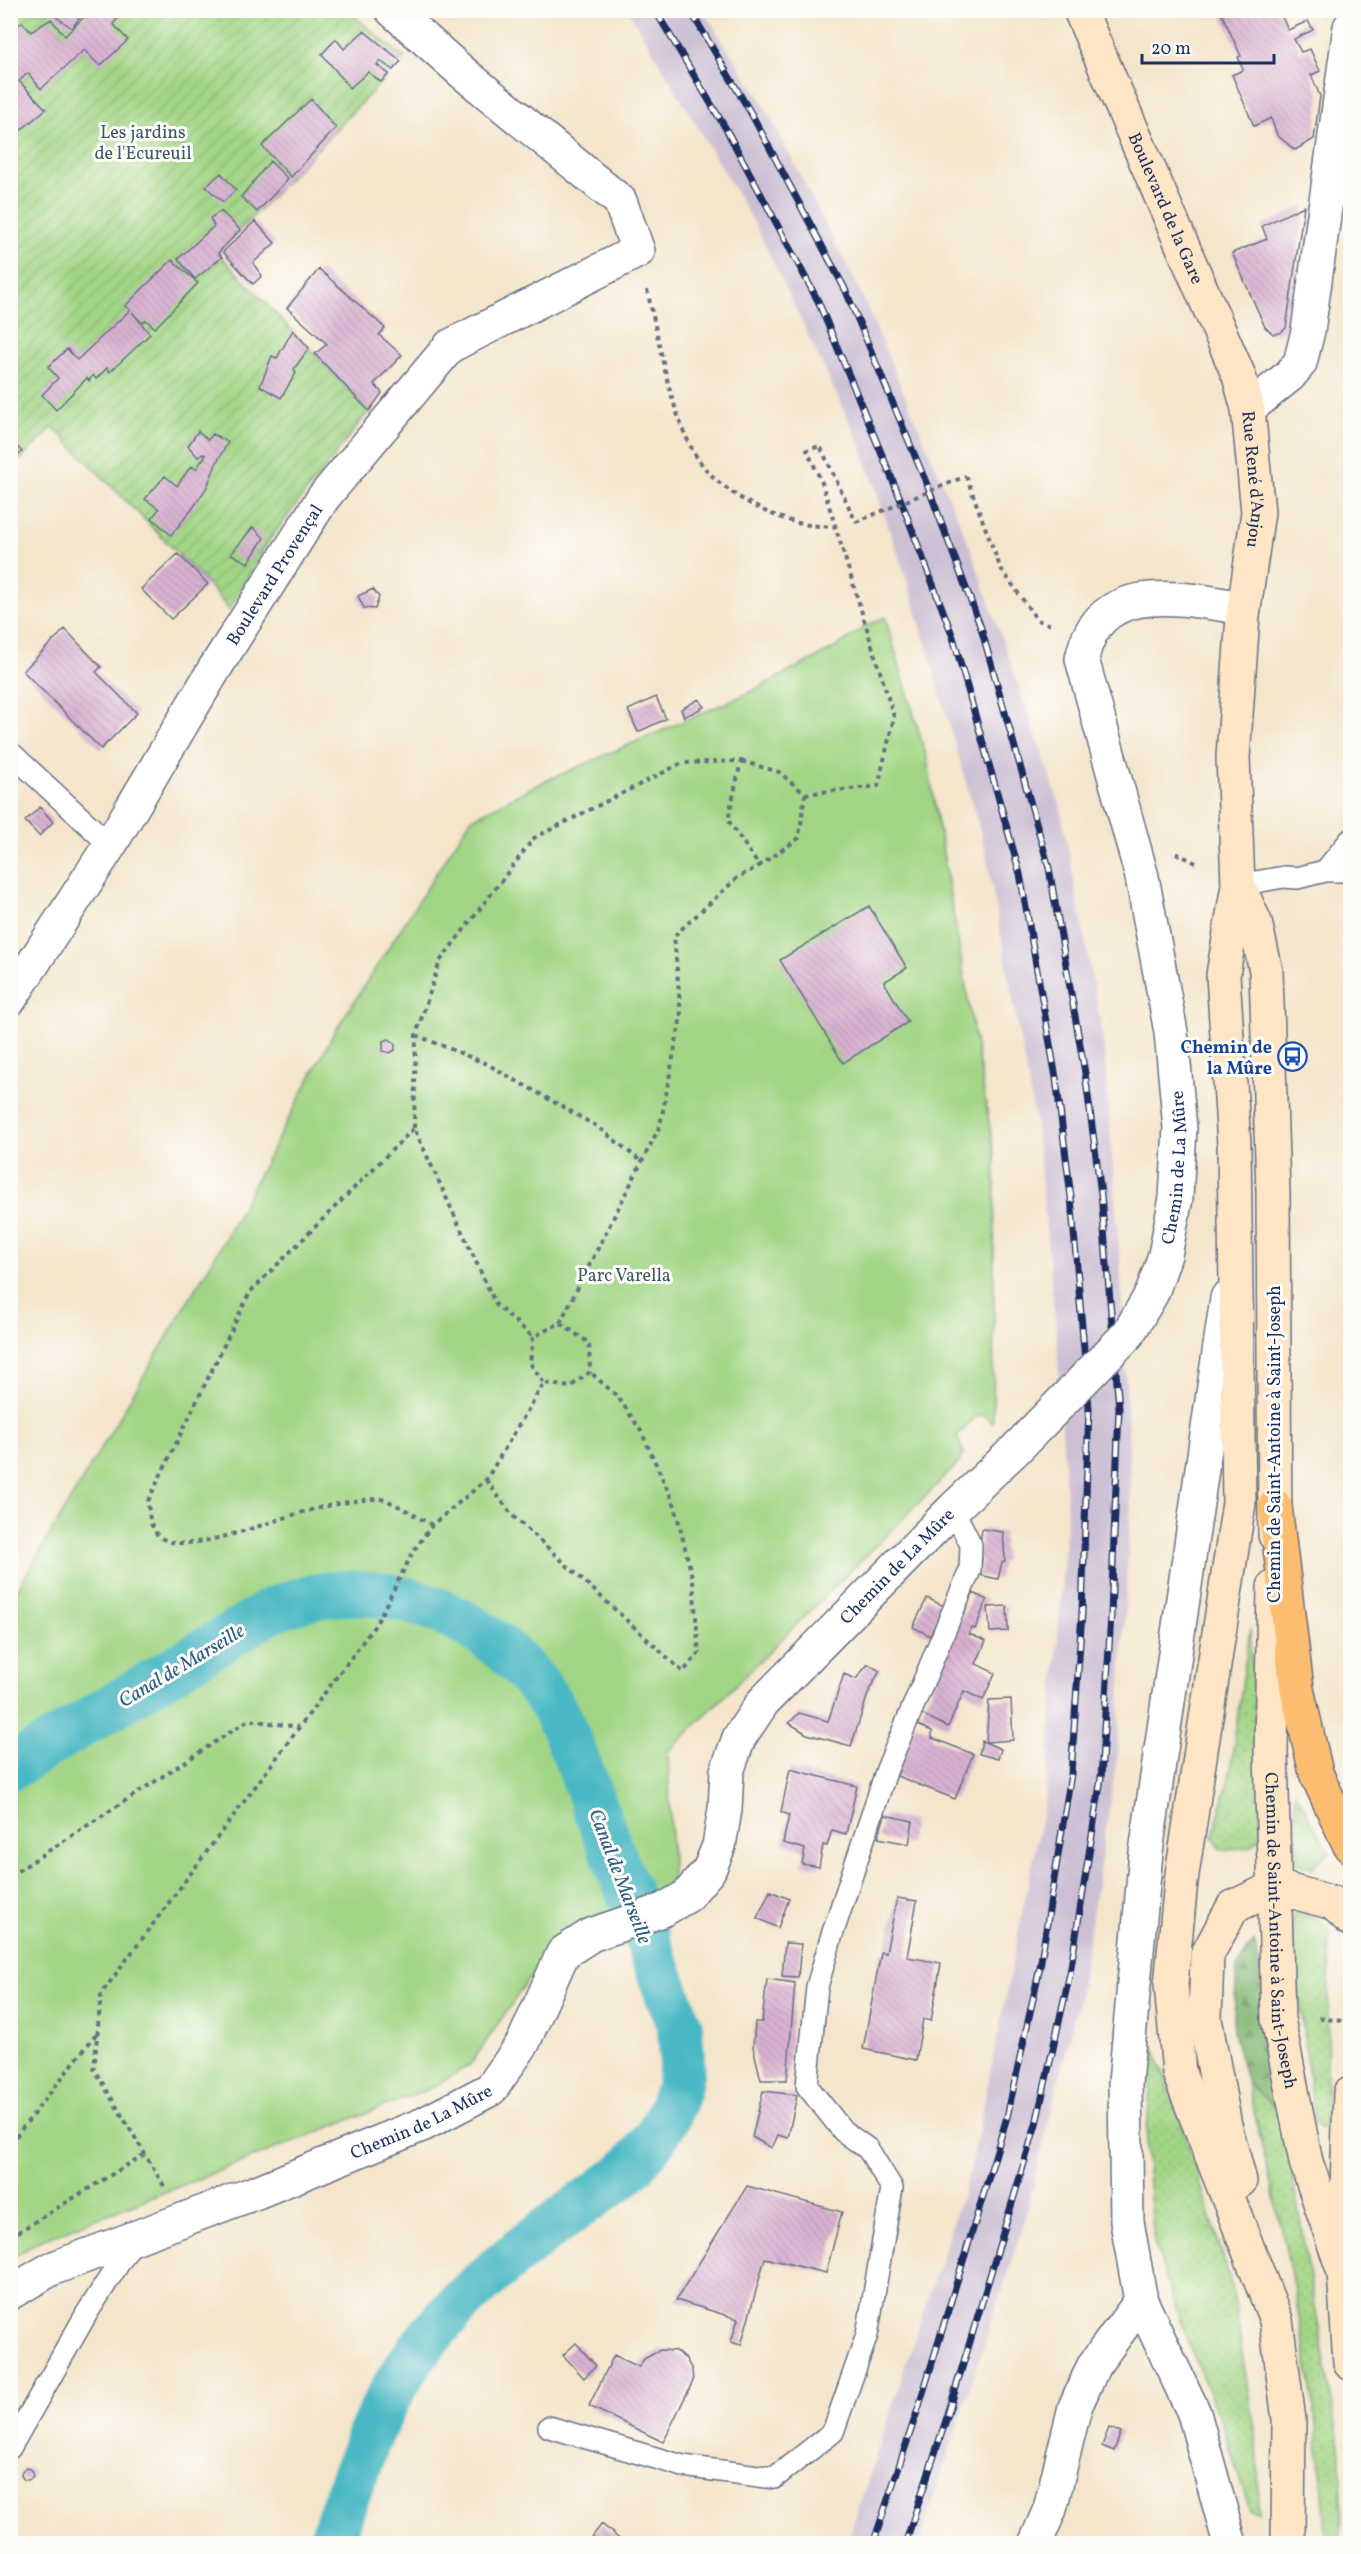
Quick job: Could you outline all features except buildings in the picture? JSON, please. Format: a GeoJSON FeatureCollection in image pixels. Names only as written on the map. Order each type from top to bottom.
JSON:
{"type":"FeatureCollection","features":[{"type":"Feature","properties":{"kind":"highway"},"geometry":{"type":"LineString","coordinates":[[1275,1506],[1297,1689],[1316,1773],[1350,1846]]}},
{"type":"Feature","properties":{"kind":"main road","name":"Boulevard de la Gare"},"geometry":{"type":"LineString","coordinates":[[1080,10],[1239,376],[1248,409]]}},
{"type":"Feature","properties":{"kind":"main road","name":"Rue René d'Anjou"},"geometry":{"type":"LineString","coordinates":[[1238,885],[1233,757],[1244,608],[1258,512],[1248,409]]}},
{"type":"Feature","properties":{"kind":"main road","name":"Chemin de Saint-Antoine à Saint-Joseph"},"geometry":{"type":"LineString","coordinates":[[1238,885],[1223,975],[1234,1145],[1239,1503],[1181,1881],[1171,1984],[1179,2073],[1276,2320],[1288,2420],[1289,2540]]}},
{"type":"Feature","properties":{"kind":"main road","name":"Chemin de Saint-Antoine à Saint-Joseph"},"geometry":{"type":"LineString","coordinates":[[1238,885],[1255,922],[1266,971],[1273,1192],[1275,1506],[1271,1751],[1278,2019],[1306,2162],[1344,2272],[1350,2363]]}},
{"type":"Feature","properties":{"kind":"main road"},"geometry":{"type":"LineString","coordinates":[[1276,2320],[1225,2125],[1205,2019],[1207,1955],[1233,1907],[1276,1887],[1333,1904],[1350,1919]]}},
{"type":"Feature","properties":{"kind":"main road"},"geometry":{"type":"LineString","coordinates":[[1344,2272],[1350,2093]]}},
{"type":"Feature","properties":{"kind":"street"},"geometry":{"type":"LineString","coordinates":[[392,10],[462,72],[620,201],[638,251]]}},
{"type":"Feature","properties":{"kind":"street","name":"Rue René d'Anjou"},"geometry":{"type":"LineString","coordinates":[[1248,409],[1289,376],[1300,363],[1344,136],[1350,27]]}},
{"type":"Feature","properties":{"kind":"street","name":"Boulevard Provençal"},"geometry":{"type":"LineString","coordinates":[[10,999],[110,845],[215,668],[323,498],[450,346],[638,251]]}},
{"type":"Feature","properties":{"kind":"street"},"geometry":{"type":"LineString","coordinates":[[1086,639],[1103,617],[1126,603],[1148,598],[1174,597],[1244,608]]}},
{"type":"Feature","properties":{"kind":"street","name":"Chemin de La Mûre"},"geometry":{"type":"LineString","coordinates":[[10,2293],[51,2269],[257,2192],[424,2124],[491,2089],[523,2043],[563,1953],[591,1935],[663,1910],[687,1896],[709,1870],[719,1846],[727,1771],[739,1738],[763,1702],[1128,1334],[1152,1293],[1165,1255],[1176,1198],[1180,1128],[1171,1032],[1142,877],[1082,659],[1086,639]]}},
{"type":"Feature","properties":{"kind":"street","name":"Chemin de Saint-Antoine à Saint-Joseph"},"geometry":{"type":"LineString","coordinates":[[1230,2544],[1194,2413],[1141,2301],[1127,2222],[1125,2083],[1146,1852],[1234,1248]]}},
{"type":"Feature","properties":{"kind":"street"},"geometry":{"type":"LineString","coordinates":[[1035,2544],[1050,2509],[1074,2407],[1094,2365],[1141,2301]]}},
{"type":"Feature","properties":{"kind":"lane"},"geometry":{"type":"LineString","coordinates":[[10,752],[110,845]]}},
{"type":"Feature","properties":{"kind":"lane"},"geometry":{"type":"LineString","coordinates":[[1325,871],[1350,840]]}},
{"type":"Feature","properties":{"kind":"lane"},"geometry":{"type":"LineString","coordinates":[[1238,885],[1284,877],[1297,878],[1325,871],[1350,871]]}},
{"type":"Feature","properties":{"kind":"lane"},"geometry":{"type":"LineString","coordinates":[[549,2427],[683,2466],[774,2478],[833,2432],[867,2335],[892,2188],[868,2149],[843,2131],[807,2086],[817,1988],[831,1938],[887,1769],[970,1570],[971,1545],[953,1509]]}},
{"type":"Feature","properties":{"kind":"lane"},"geometry":{"type":"LineString","coordinates":[[10,2448],[87,2313],[137,2235]]}},
{"type":"Feature","properties":{"kind":"path"},"geometry":{"type":"LineString","coordinates":[[638,251],[675,407],[692,450],[718,483],[763,509],[799,524],[835,527]]}},
{"type":"Feature","properties":{"kind":"path"},"geometry":{"type":"LineString","coordinates":[[533,1337],[496,1305],[414,1128],[416,1035],[440,961],[534,838],[682,764],[741,760],[779,772],[805,794],[878,786],[894,717],[822,483],[807,450],[820,446],[856,522],[966,476],[1000,567],[1038,620],[1086,639]]}},
{"type":"Feature","properties":{"kind":"path"},"geometry":{"type":"LineString","coordinates":[[741,760],[728,820],[759,866]]}},
{"type":"Feature","properties":{"kind":"path"},"geometry":{"type":"LineString","coordinates":[[533,1337],[560,1323],[660,1126],[681,1016],[674,936],[737,878],[759,866],[799,838],[805,794]]}},
{"type":"Feature","properties":{"kind":"path"},"geometry":{"type":"LineString","coordinates":[[416,1035],[488,1064],[598,1127],[642,1162]]}},
{"type":"Feature","properties":{"kind":"path"},"geometry":{"type":"LineString","coordinates":[[414,1128],[250,1292],[148,1501],[149,1518],[154,1531],[165,1540],[181,1544],[247,1531],[311,1510],[381,1499],[432,1525]]}},
{"type":"Feature","properties":{"kind":"path"},"geometry":{"type":"LineString","coordinates":[[486,1480],[512,1515],[683,1672],[699,1653],[693,1581],[675,1506],[640,1431],[618,1397],[590,1372],[589,1343],[560,1323]]}},
{"type":"Feature","properties":{"kind":"path"},"geometry":{"type":"LineString","coordinates":[[533,1337],[530,1363],[544,1383],[570,1387],[590,1372]]}},
{"type":"Feature","properties":{"kind":"path"},"geometry":{"type":"LineString","coordinates":[[183,2218],[94,2069],[101,1994],[376,1624],[413,1552],[432,1525],[486,1480],[544,1383]]}},
{"type":"Feature","properties":{"kind":"path"},"geometry":{"type":"LineString","coordinates":[[10,1876],[249,1720],[299,1727]]}},
{"type":"Feature","properties":{"kind":"path"},"geometry":{"type":"LineString","coordinates":[[10,2144],[97,2033]]}},
{"type":"Feature","properties":{"kind":"path"},"geometry":{"type":"LineString","coordinates":[[10,2237],[145,2154]]}},
{"type":"Feature","properties":{"kind":"shaded area"},"geometry":{"type":"Polygon","coordinates":[[[629,11],[703,11],[759,96],[860,291],[970,547],[1060,805],[1103,1038],[1120,1259],[1131,1496],[1117,1759],[1079,1997],[1023,2226],[919,2543],[847,2543],[971,2168],[1046,1796],[1067,1516],[1057,1340],[1036,1125],[985,848],[911,593],[861,446],[757,228],[629,11]]]}},
{"type":"Feature","properties":{"kind":"green space","name":"Les jardins de l'Ecureuil"},"geometry":{"type":"Polygon","coordinates":[[[11,11],[348,11],[404,58],[218,253],[369,411],[269,540],[229,610],[208,584],[53,427],[11,469],[11,11]]]}},
{"type":"Feature","properties":{"kind":"green space","name":"Parc Varella"},"geometry":{"type":"Polygon","coordinates":[[[885,617],[927,759],[995,1157],[993,1423],[982,1414],[975,1417],[957,1436],[964,1453],[958,1464],[668,1752],[673,1894],[562,1934],[548,1943],[536,1968],[471,2064],[433,2087],[37,2242],[11,2259],[11,1600],[221,1246],[334,1033],[471,819],[541,783],[746,694],[833,649],[865,627],[885,617]]]}},
{"type":"Feature","properties":{"kind":"green space"},"geometry":{"type":"Polygon","coordinates":[[[1250,1628],[1262,1835],[1250,1847],[1221,1850],[1213,1836],[1229,1778],[1250,1628]]]}},
{"type":"Feature","properties":{"kind":"green space"},"geometry":{"type":"Polygon","coordinates":[[[1295,1792],[1330,1853],[1315,1863],[1314,1868],[1296,1863],[1295,1792]]]}},
{"type":"Feature","properties":{"kind":"green space"},"geometry":{"type":"Polygon","coordinates":[[[1299,1912],[1318,1919],[1330,1933],[1326,2124],[1321,2129],[1315,2124],[1296,1973],[1293,1915],[1299,1912]]]}},
{"type":"Feature","properties":{"kind":"green space"},"geometry":{"type":"Polygon","coordinates":[[[1254,1941],[1264,1982],[1281,2112],[1247,2083],[1233,2032],[1237,1967],[1254,1941]]]}},
{"type":"Feature","properties":{"kind":"green space"},"geometry":{"type":"Polygon","coordinates":[[[1153,2045],[1181,2121],[1232,2286],[1258,2456],[1259,2512],[1250,2510],[1224,2430],[1184,2332],[1154,2242],[1146,2146],[1153,2045]]]}},
{"type":"Feature","properties":{"kind":"green space"},"geometry":{"type":"Polygon","coordinates":[[[1247,2083],[1281,2112],[1339,2442],[1343,2515],[1338,2543],[1326,2543],[1316,2427],[1308,2369],[1287,2254],[1247,2083]]]}},
{"type":"Feature","properties":{"kind":"waterway","name":"Canal de Marseille"},"geometry":{"type":"LineString","coordinates":[[10,1768],[274,1609],[308,1598],[349,1593],[385,1596],[420,1604],[455,1618],[486,1637],[515,1660],[539,1687],[558,1717],[571,1746],[680,2027],[682,2059],[677,2092],[664,2124],[655,2138],[622,2176],[521,2249],[489,2276],[431,2335],[406,2368],[385,2404],[355,2473],[330,2544]]}},
{"type":"Feature","properties":{"kind":"railway"},"geometry":{"type":"LineString","coordinates":[[655,10],[726,129],[818,301],[900,498],[953,637],[1020,874],[1056,1078],[1071,1197],[1089,1408],[1082,1613],[1071,1774],[1040,1967],[1007,2117],[919,2406],[873,2544]]}},
{"type":"Feature","properties":{"kind":"railway"},"geometry":{"type":"LineString","coordinates":[[690,10],[752,115],[845,289],[928,487],[981,628],[1049,868],[1085,1073],[1101,1194],[1119,1408],[1111,1615],[1101,1778],[1070,1973],[1036,2124],[948,2414],[905,2544]]}},
{"type":"Feature","properties":{"kind":"place","name":"Chemin de la Mûre"},"geometry":{"type":"Point","coordinates":[1293,1057]}}]}
